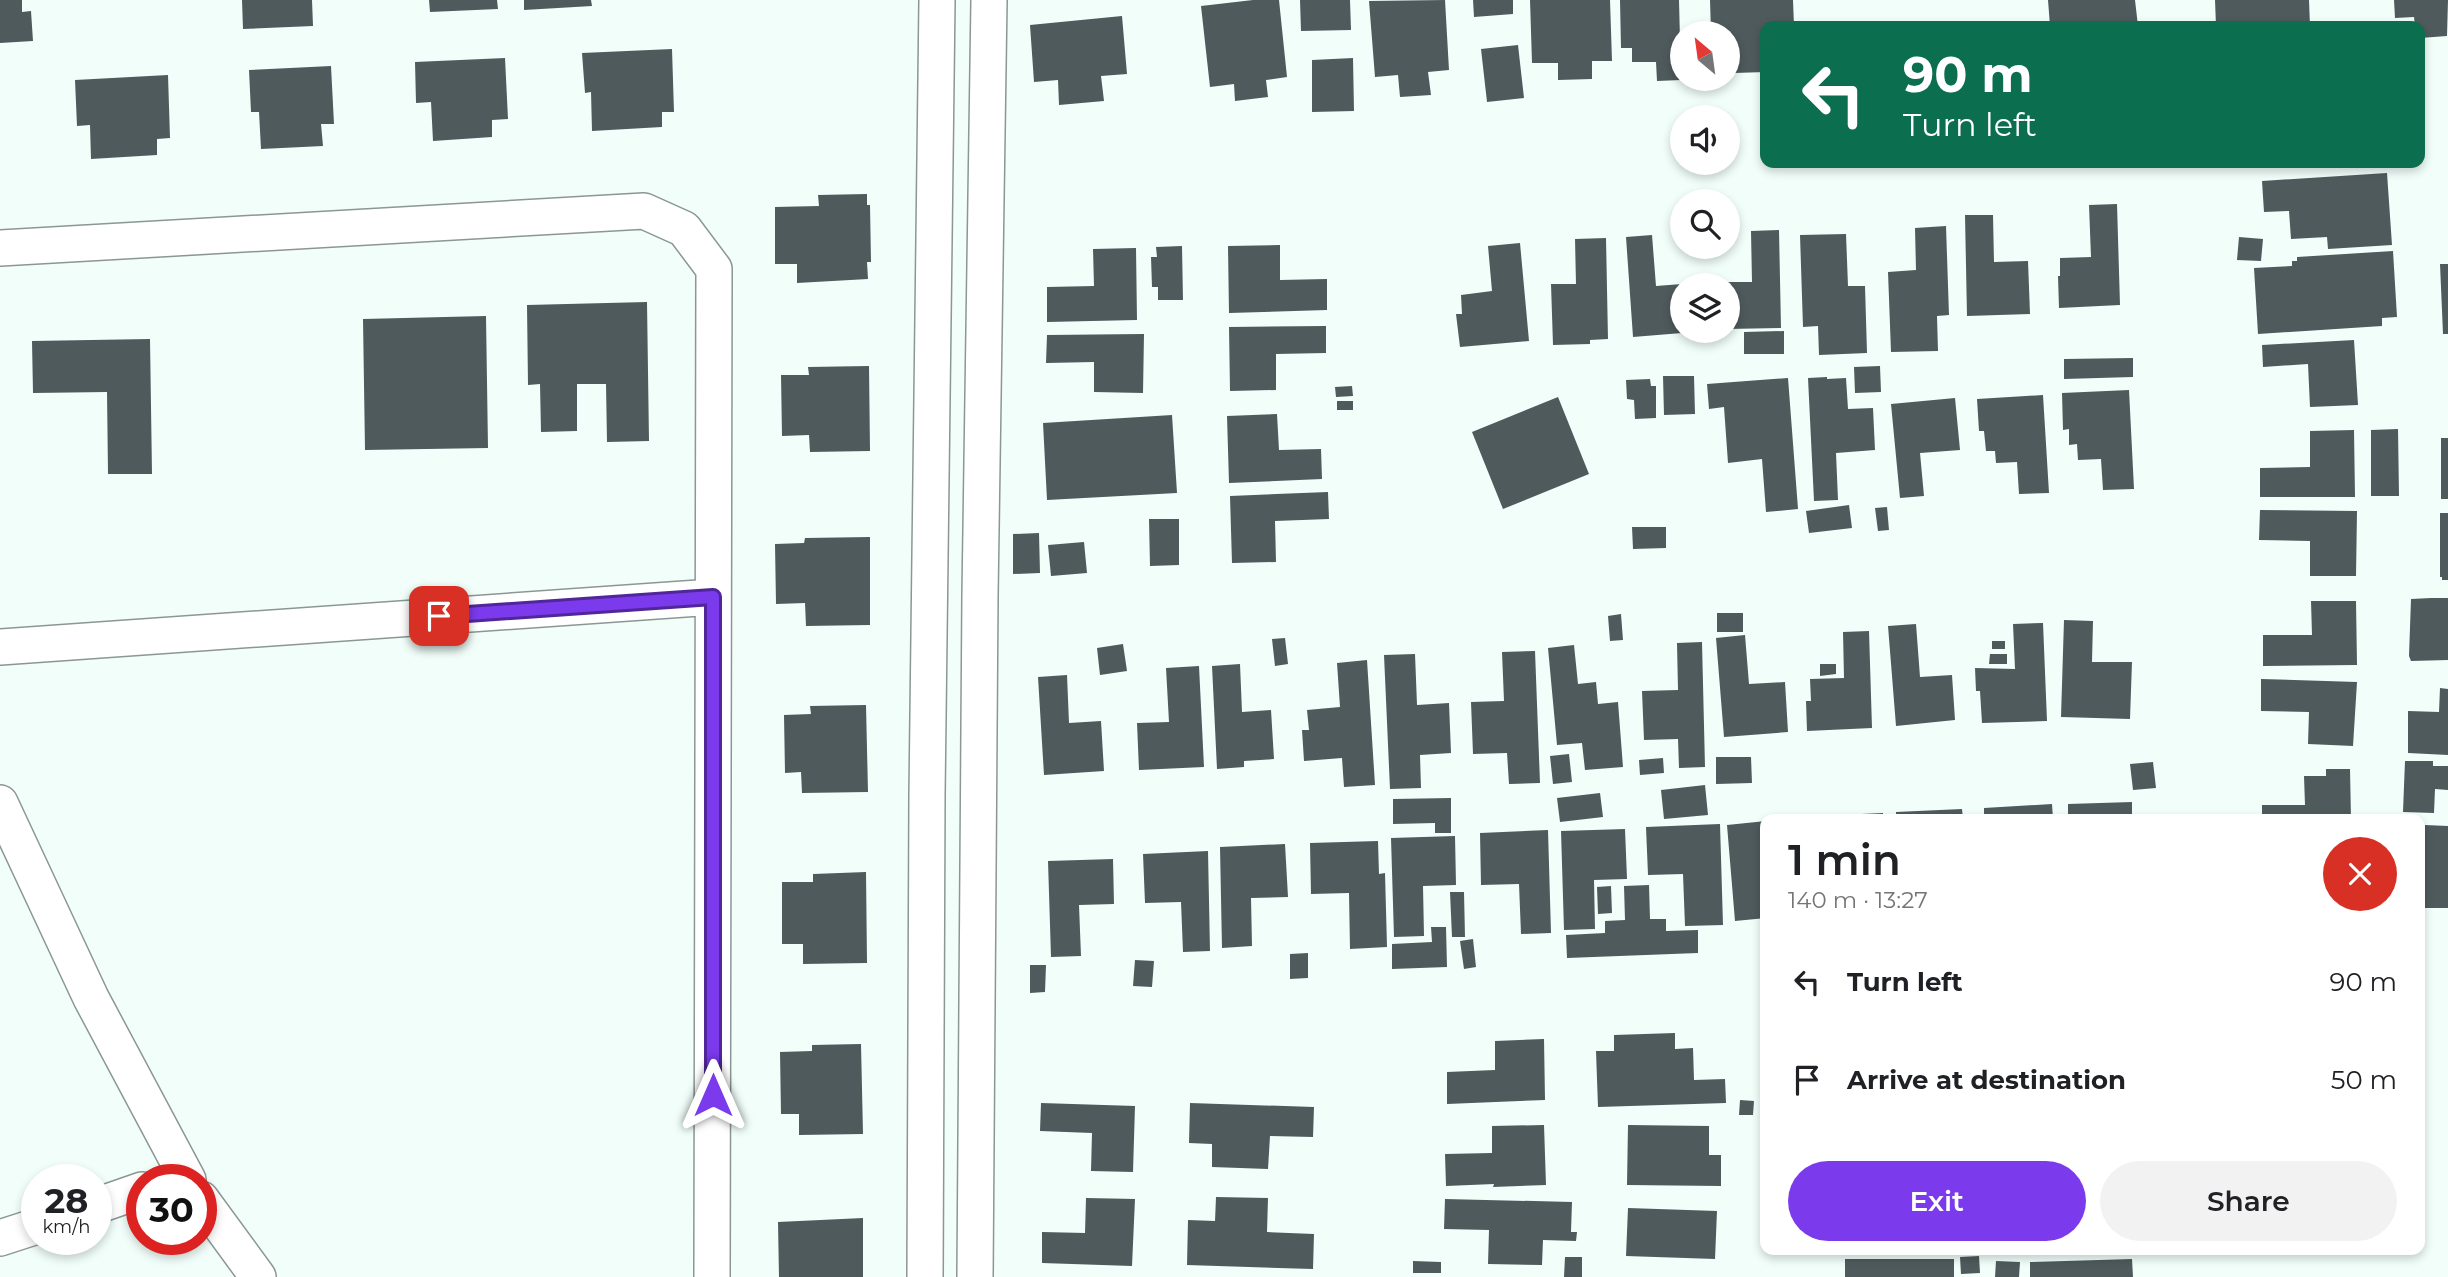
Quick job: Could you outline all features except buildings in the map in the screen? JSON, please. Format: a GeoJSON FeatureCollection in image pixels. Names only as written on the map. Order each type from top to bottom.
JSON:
{"type":"FeatureCollection","features":[{"type":"Feature","properties":{"kind":"street"},"geometry":{"type":"LineString","coordinates":[[925,1277],[927,795],[937,0]]}},
{"type":"Feature","properties":{"kind":"street"},"geometry":{"type":"LineString","coordinates":[[975,1277],[980,609],[989,0]]}},
{"type":"Feature","properties":{"kind":"street"},"geometry":{"type":"LineString","coordinates":[[0,248],[644,211],[684,229],[714,270],[712,1277]]}},
{"type":"Feature","properties":{"kind":"street"},"geometry":{"type":"LineString","coordinates":[[0,647],[713,597]]}},
{"type":"Feature","properties":{"kind":"street"},"geometry":{"type":"LineString","coordinates":[[0,803],[91,998],[177,1164]]}},
{"type":"Feature","properties":{"kind":"street"},"geometry":{"type":"LineString","coordinates":[[217,1223],[258,1277]]}},
{"type":"Feature","properties":{"kind":"street"},"geometry":{"type":"LineString","coordinates":[[0,1238],[21,1231]]}},
{"type":"Feature","properties":{"kind":"route"},"geometry":{"type":"LineString","coordinates":[[439,616],[713,597],[713,1095]]}}]}
